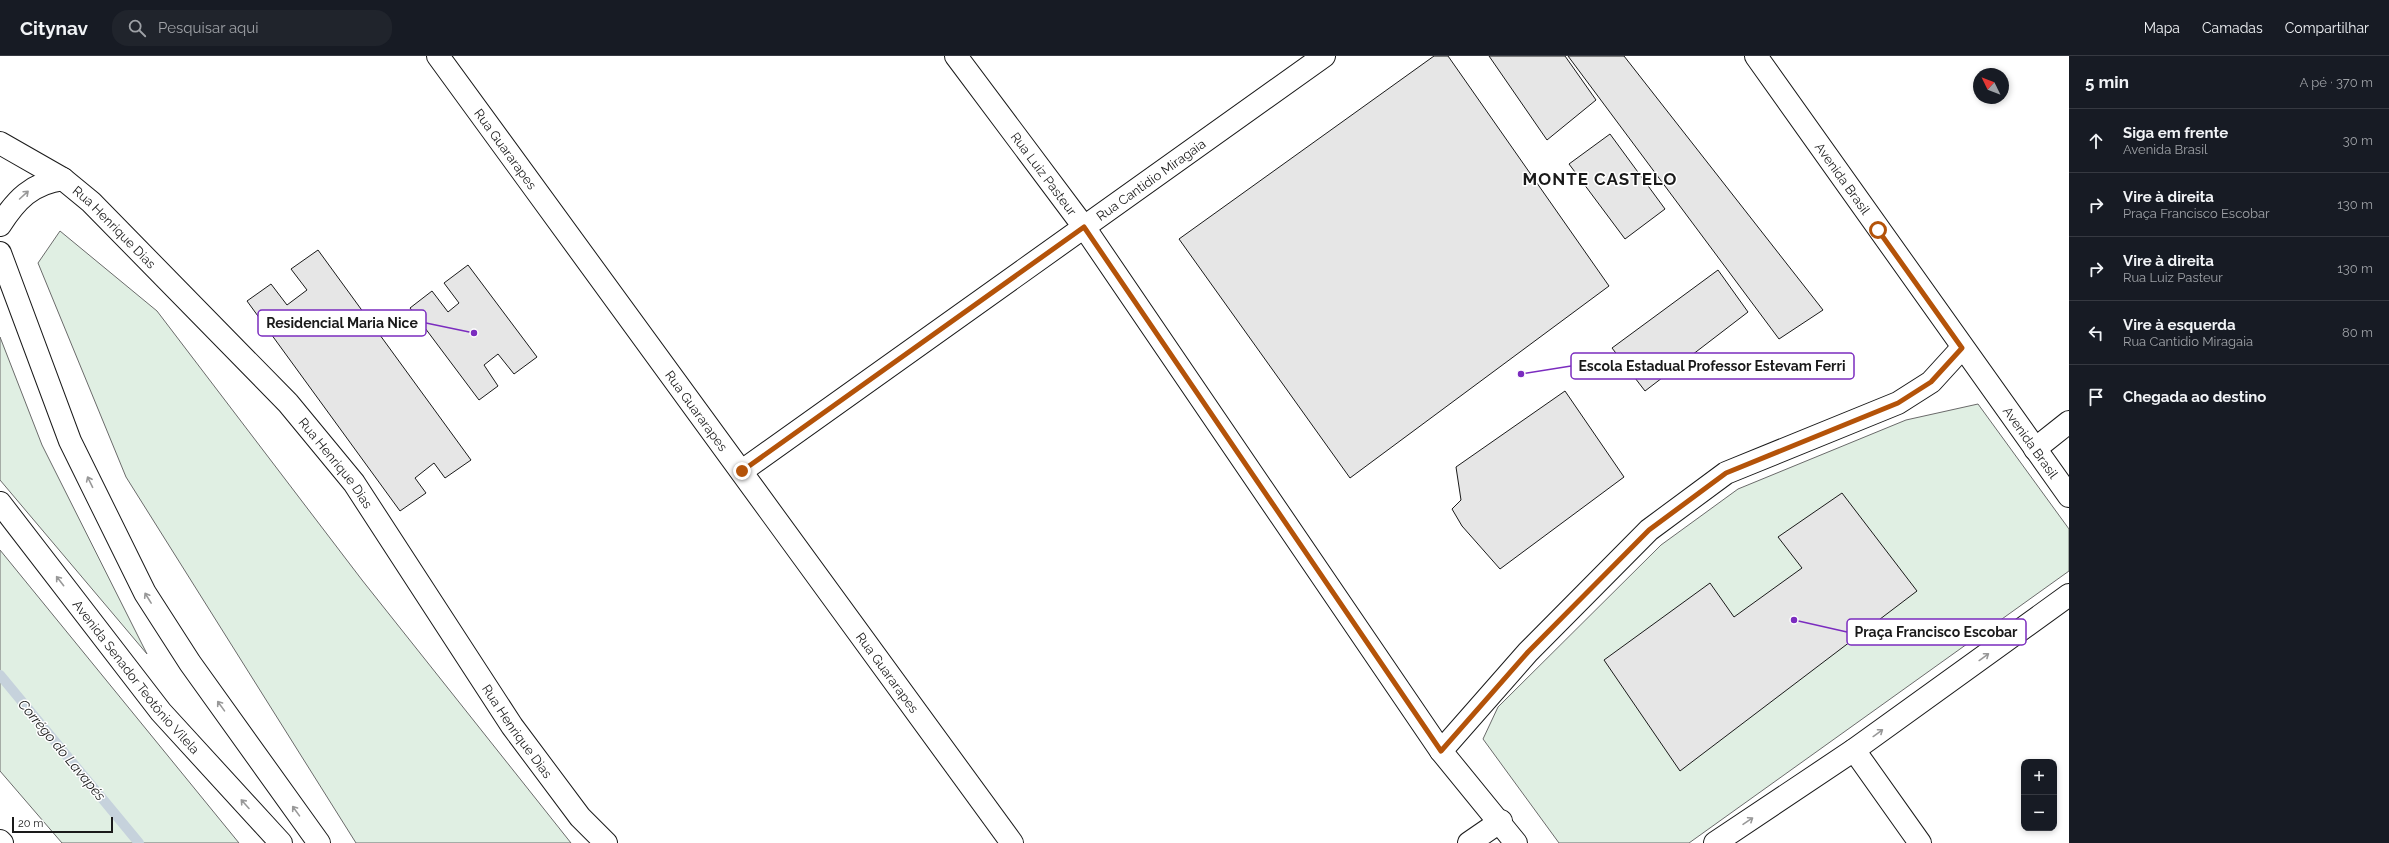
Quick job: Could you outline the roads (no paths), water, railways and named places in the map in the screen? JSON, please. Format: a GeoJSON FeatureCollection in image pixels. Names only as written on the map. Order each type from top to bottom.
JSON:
{"type":"FeatureCollection","features":[{"type":"Feature","properties":{"kind":"main road","name":"Rua Guararapes"},"geometry":{"type":"LineString","coordinates":[[438,56],[1012,843]]}},
{"type":"Feature","properties":{"kind":"main road","name":"Rua Luiz Pasteur"},"geometry":{"type":"LineString","coordinates":[[956,56],[1084,227],[1441,751],[1501,821],[1516,843]]}},
{"type":"Feature","properties":{"kind":"main road","name":"Rua Cantidio Miragaia"},"geometry":{"type":"LineString","coordinates":[[742,471],[1324,56]]}},
{"type":"Feature","properties":{"kind":"main road","name":"Avenida Brasil"},"geometry":{"type":"LineString","coordinates":[[1756,56],[1962,348],[2069,496]]}},
{"type":"Feature","properties":{"kind":"main road","name":"Rua Henrique Dias"},"geometry":{"type":"LineString","coordinates":[[0,143],[63,179],[91,202],[288,403],[354,483],[512,726],[580,817],[606,843]]}},
{"type":"Feature","properties":{"kind":"main road"},"geometry":{"type":"LineString","coordinates":[[0,225],[9,210],[27,192],[48,181],[63,179]]}},
{"type":"Feature","properties":{"kind":"main road"},"geometry":{"type":"LineString","coordinates":[[0,253],[70,441],[145,594],[190,663],[319,843]]}},
{"type":"Feature","properties":{"kind":"main road"},"geometry":{"type":"LineString","coordinates":[[1441,751],[1528,652],[1649,530],[1726,473],[1898,403],[1931,382],[1962,348]]}},
{"type":"Feature","properties":{"kind":"main road"},"geometry":{"type":"LineString","coordinates":[[2035,449],[2069,422]]}},
{"type":"Feature","properties":{"kind":"main road","name":"Avenida Senador Teotônio Vilela"},"geometry":{"type":"LineString","coordinates":[[0,503],[161,712],[281,843]]}},
{"type":"Feature","properties":{"kind":"main road"},"geometry":{"type":"LineString","coordinates":[[1715,843],[1854,750],[2069,595]]}},
{"type":"Feature","properties":{"kind":"main road"},"geometry":{"type":"LineString","coordinates":[[1854,750],[1920,843]]}},
{"type":"Feature","properties":{"kind":"main road"},"geometry":{"type":"LineString","coordinates":[[1469,843],[1501,821]]}},
{"type":"Feature","properties":{"kind":"waterway","name":"Corrégo do Lavapés"},"geometry":{"type":"LineString","coordinates":[[0,675],[139,843]]}},
{"type":"Feature","properties":{"kind":"place","name":"Residencial Maria Nice"},"geometry":{"type":"Point","coordinates":[474,333]}},
{"type":"Feature","properties":{"kind":"place","name":"Escola Estadual Professor Estevam Ferri"},"geometry":{"type":"Point","coordinates":[1521,374]}},
{"type":"Feature","properties":{"kind":"place","name":"Praça Francisco Escobar"},"geometry":{"type":"Point","coordinates":[1794,620]}},
{"type":"Feature","properties":{"kind":"district","name":"MONTE CASTELO"},"geometry":{"type":"Point","coordinates":[1600,179]}}]}
